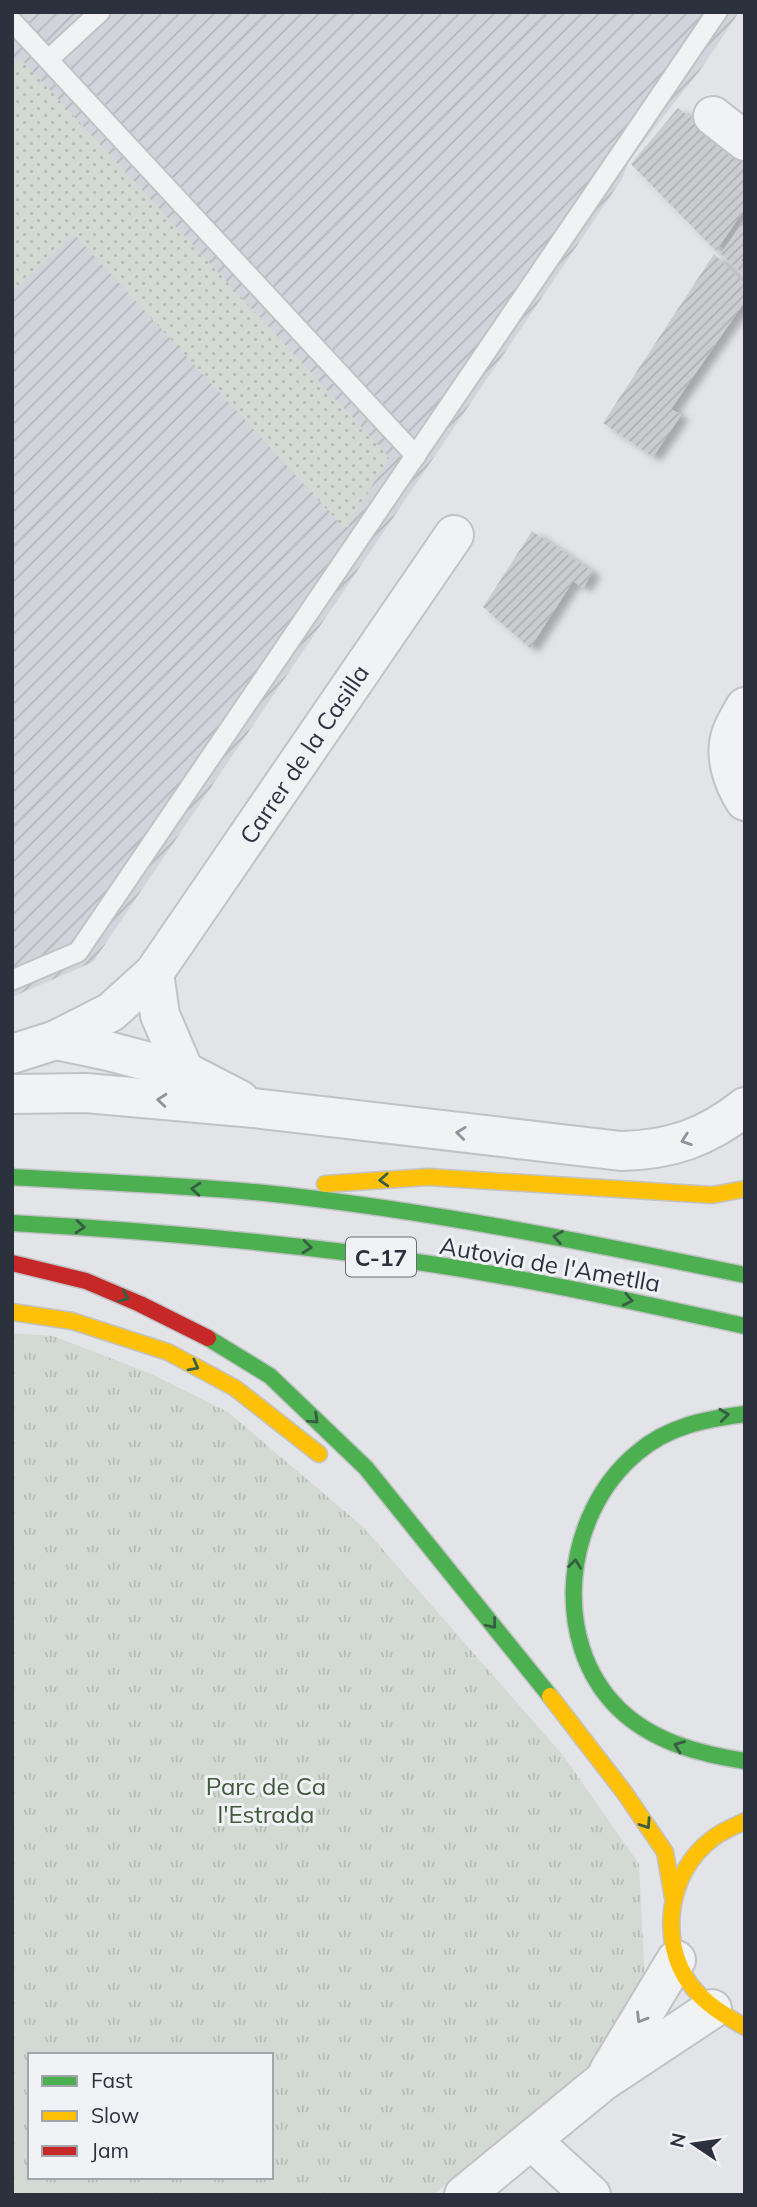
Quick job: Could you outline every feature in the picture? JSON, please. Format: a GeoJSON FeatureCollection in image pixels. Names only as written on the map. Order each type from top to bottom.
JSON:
{"type":"FeatureCollection","features":[{"type":"Feature","properties":{"kind":"main road","name":"Autovia de l'Ametlla"},"geometry":{"type":"LineString","coordinates":[[12,1177],[264,1193],[589,1242],[745,1275]]}},
{"type":"Feature","properties":{"kind":"main road"},"geometry":{"type":"LineString","coordinates":[[264,1193],[331,1183],[429,1177],[712,1195],[745,1189]]}},
{"type":"Feature","properties":{"kind":"main road","name":"Autovia de l'Ametlla"},"geometry":{"type":"LineString","coordinates":[[12,1223],[347,1252],[560,1287],[745,1325]]}},
{"type":"Feature","properties":{"kind":"main road"},"geometry":{"type":"LineString","coordinates":[[12,1263],[86,1281],[140,1304],[213,1341],[270,1377],[366,1468],[551,1697],[624,1792],[665,1852],[673,1898],[670,1929],[676,1959],[684,1978],[697,1996],[728,2018]]}},
{"type":"Feature","properties":{"kind":"main road"},"geometry":{"type":"LineString","coordinates":[[12,1312],[72,1321],[167,1352],[235,1388],[336,1467]]}},
{"type":"Feature","properties":{"kind":"main road"},"geometry":{"type":"LineString","coordinates":[[745,1414],[721,1414],[684,1424],[646,1444],[621,1466],[600,1495],[583,1526],[574,1560],[572,1600],[580,1640],[593,1675],[615,1704],[647,1730],[675,1746],[706,1755],[745,1761]]}},
{"type":"Feature","properties":{"kind":"main road"},"geometry":{"type":"LineString","coordinates":[[373,1502],[408,1537],[449,1571]]}},
{"type":"Feature","properties":{"kind":"main road"},"geometry":{"type":"LineString","coordinates":[[673,1898],[694,1855],[712,1838],[745,1821]]}},
{"type":"Feature","properties":{"kind":"street"},"geometry":{"type":"LineString","coordinates":[[713,116],[745,141]]}},
{"type":"Feature","properties":{"kind":"street","name":"Carrer de la Casilla"},"geometry":{"type":"LineString","coordinates":[[12,1054],[56,1040],[111,1013],[155,973],[454,535]]}},
{"type":"Feature","properties":{"kind":"street"},"geometry":{"type":"LineString","coordinates":[[745,707],[731,734],[730,762],[733,782],[745,801]]}},
{"type":"Feature","properties":{"kind":"street"},"geometry":{"type":"LineString","coordinates":[[155,973],[160,1015],[184,1071]]}},
{"type":"Feature","properties":{"kind":"street"},"geometry":{"type":"LineString","coordinates":[[56,1040],[184,1071],[254,1108]]}},
{"type":"Feature","properties":{"kind":"street"},"geometry":{"type":"LineString","coordinates":[[12,1094],[86,1093],[254,1108],[621,1151],[653,1150],[692,1139],[725,1123],[745,1107]]}},
{"type":"Feature","properties":{"kind":"street"},"geometry":{"type":"LineString","coordinates":[[602,2082],[676,1959]]}},
{"type":"Feature","properties":{"kind":"street"},"geometry":{"type":"LineString","coordinates":[[464,2195],[602,2082],[728,2018]]}},
{"type":"Feature","properties":{"kind":"street"},"geometry":{"type":"LineString","coordinates":[[531,2140],[591,2195]]}},
{"type":"Feature","properties":{"kind":"lane"},"geometry":{"type":"LineString","coordinates":[[49,59],[100,12]]}},
{"type":"Feature","properties":{"kind":"lane"},"geometry":{"type":"LineString","coordinates":[[12,980],[78,951],[716,12]]}},
{"type":"Feature","properties":{"kind":"lane"},"geometry":{"type":"LineString","coordinates":[[12,21],[416,456]]}},
{"type":"Feature","properties":{"kind":"shaded area"},"geometry":{"type":"Polygon","coordinates":[[[12,12],[739,12],[701,69],[629,160],[622,179],[93,962],[12,997],[12,12]]]}},
{"type":"Feature","properties":{"kind":"green space"},"geometry":{"type":"Polygon","coordinates":[[[21,59],[389,457],[346,530],[74,234],[12,289],[12,67],[21,59]]]}},
{"type":"Feature","properties":{"kind":"green space","name":"Parc de Ca l'Estrada"},"geometry":{"type":"Polygon","coordinates":[[[12,1333],[53,1336],[149,1373],[228,1412],[363,1527],[562,1754],[639,1864],[645,1983],[607,2051],[433,2195],[12,2195],[12,1333]]]}},
{"type":"Feature","properties":{"kind":"building"},"geometry":{"type":"Polygon","coordinates":[[[678,108],[745,158],[745,208],[716,251],[631,164],[678,108]]]}},
{"type":"Feature","properties":{"kind":"building"},"geometry":{"type":"Polygon","coordinates":[[[745,219],[745,254],[741,260],[745,264],[745,276],[721,254],[745,219]]]}},
{"type":"Feature","properties":{"kind":"building"},"geometry":{"type":"Polygon","coordinates":[[[714,254],[745,284],[745,301],[671,409],[681,415],[653,457],[603,423],[714,254]]]}},
{"type":"Feature","properties":{"kind":"building"},"geometry":{"type":"Polygon","coordinates":[[[532,531],[593,572],[583,588],[573,581],[530,648],[483,607],[532,531]]]}},
{"type":"Feature","properties":{"kind":"traffic: fast"},"geometry":{"type":"LineString","coordinates":[[12,1177],[265,1193],[386,1208],[506,1228],[745,1275]]}},
{"type":"Feature","properties":{"kind":"traffic: fast"},"geometry":{"type":"LineString","coordinates":[[12,1223],[228,1239],[390,1258],[557,1286],[745,1326]]}},
{"type":"Feature","properties":{"kind":"traffic: fast"},"geometry":{"type":"LineString","coordinates":[[208,1338],[270,1376],[366,1468],[550,1696]]}},
{"type":"Feature","properties":{"kind":"traffic: fast"},"geometry":{"type":"LineString","coordinates":[[745,1414],[688,1425],[661,1436],[637,1453],[612,1478],[594,1509],[581,1542],[574,1578],[575,1614],[582,1649],[597,1681],[619,1709],[647,1730],[678,1745],[745,1761]]}},
{"type":"Feature","properties":{"kind":"traffic: slow"},"geometry":{"type":"LineString","coordinates":[[325,1184],[428,1177],[712,1195],[745,1189]]}},
{"type":"Feature","properties":{"kind":"traffic: slow"},"geometry":{"type":"LineString","coordinates":[[12,1312],[72,1321],[168,1352],[235,1388],[319,1454]]}},
{"type":"Feature","properties":{"kind":"traffic: slow"},"geometry":{"type":"LineString","coordinates":[[550,1696],[624,1792],[665,1852],[673,1898]]}},
{"type":"Feature","properties":{"kind":"traffic: slow"},"geometry":{"type":"LineString","coordinates":[[745,1821],[723,1831],[697,1853],[677,1888],[671,1927],[680,1966],[690,1984],[708,2003],[745,2027]]}},
{"type":"Feature","properties":{"kind":"traffic: jam"},"geometry":{"type":"LineString","coordinates":[[12,1263],[86,1281],[208,1338]]}}]}
